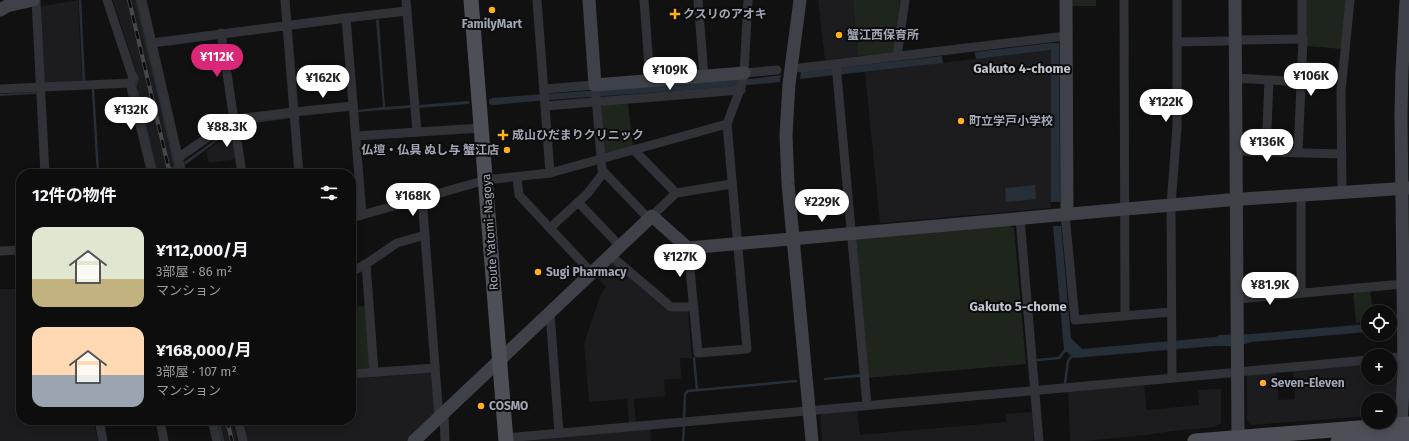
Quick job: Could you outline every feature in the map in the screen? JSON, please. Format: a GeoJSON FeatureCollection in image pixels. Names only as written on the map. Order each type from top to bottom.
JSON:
{"type":"FeatureCollection","features":[{"type":"Feature","properties":{"kind":"main road","name":"Route Yatomi-Nagoya"},"geometry":{"type":"LineString","coordinates":[[472,0],[506,439]]}},
{"type":"Feature","properties":{"kind":"main road"},"geometry":{"type":"LineString","coordinates":[[1195,441],[1403,432]]}},
{"type":"Feature","properties":{"kind":"main road"},"geometry":{"type":"LineString","coordinates":[[1338,441],[1403,432]]}},
{"type":"Feature","properties":{"kind":"street"},"geometry":{"type":"LineString","coordinates":[[0,10],[6,6],[35,0],[45,169]]}},
{"type":"Feature","properties":{"kind":"street"},"geometry":{"type":"LineString","coordinates":[[107,0],[133,78],[130,83],[151,169]]}},
{"type":"Feature","properties":{"kind":"street"},"geometry":{"type":"LineString","coordinates":[[142,0],[181,169]]}},
{"type":"Feature","properties":{"kind":"street"},"geometry":{"type":"LineString","coordinates":[[285,0],[299,169]]}},
{"type":"Feature","properties":{"kind":"street"},"geometry":{"type":"LineString","coordinates":[[406,0],[417,132]]}},
{"type":"Feature","properties":{"kind":"street"},"geometry":{"type":"LineString","coordinates":[[537,0],[550,172]]}},
{"type":"Feature","properties":{"kind":"street"},"geometry":{"type":"LineString","coordinates":[[589,0],[602,169],[650,217],[688,248],[1232,199],[1405,188]]}},
{"type":"Feature","properties":{"kind":"street"},"geometry":{"type":"LineString","coordinates":[[644,0],[650,80]]}},
{"type":"Feature","properties":{"kind":"street"},"geometry":{"type":"LineString","coordinates":[[698,0],[704,76]]}},
{"type":"Feature","properties":{"kind":"street"},"geometry":{"type":"LineString","coordinates":[[688,248],[698,353],[747,349],[727,124],[742,82],[748,0]]}},
{"type":"Feature","properties":{"kind":"street"},"geometry":{"type":"LineString","coordinates":[[800,0],[789,84],[786,135],[788,184],[812,441]]}},
{"type":"Feature","properties":{"kind":"street"},"geometry":{"type":"LineString","coordinates":[[897,56],[905,0]]}},
{"type":"Feature","properties":{"kind":"street"},"geometry":{"type":"LineString","coordinates":[[1066,0],[1066,214],[1075,320],[1171,312]]}},
{"type":"Feature","properties":{"kind":"street"},"geometry":{"type":"LineString","coordinates":[[1124,0],[1125,316]]}},
{"type":"Feature","properties":{"kind":"street"},"geometry":{"type":"LineString","coordinates":[[1172,378],[1171,205],[1177,127],[1177,0]]}},
{"type":"Feature","properties":{"kind":"street"},"geometry":{"type":"LineString","coordinates":[[1226,0],[1236,78],[1236,151],[1232,199],[1238,299],[1233,340]]}},
{"type":"Feature","properties":{"kind":"street"},"geometry":{"type":"LineString","coordinates":[[1234,439],[1231,40],[1235,0]]}},
{"type":"Feature","properties":{"kind":"street"},"geometry":{"type":"LineString","coordinates":[[1298,153],[1303,40],[1302,0]]}},
{"type":"Feature","properties":{"kind":"street"},"geometry":{"type":"LineString","coordinates":[[1342,192],[1341,90],[1350,0]]}},
{"type":"Feature","properties":{"kind":"street"},"geometry":{"type":"LineString","coordinates":[[1403,432],[1406,356],[1403,330],[1402,284],[1405,188],[1405,114],[1402,71],[1406,0]]}},
{"type":"Feature","properties":{"kind":"street"},"geometry":{"type":"LineString","coordinates":[[152,43],[287,24],[407,10]]}},
{"type":"Feature","properties":{"kind":"street"},"geometry":{"type":"LineString","coordinates":[[346,18],[362,214]]}},
{"type":"Feature","properties":{"kind":"street"},"geometry":{"type":"LineString","coordinates":[[221,33],[241,169]]}},
{"type":"Feature","properties":{"kind":"street"},"geometry":{"type":"LineString","coordinates":[[800,68],[837,69],[897,56],[1066,36]]}},
{"type":"Feature","properties":{"kind":"street"},"geometry":{"type":"LineString","coordinates":[[1177,42],[1302,40]]}},
{"type":"Feature","properties":{"kind":"street"},"geometry":{"type":"LineString","coordinates":[[837,69],[867,405]]}},
{"type":"Feature","properties":{"kind":"street"},"geometry":{"type":"LineString","coordinates":[[544,91],[596,94],[742,82],[777,70]]}},
{"type":"Feature","properties":{"kind":"street"},"geometry":{"type":"LineString","coordinates":[[545,104],[596,94],[650,80],[704,76],[742,82]]}},
{"type":"Feature","properties":{"kind":"street"},"geometry":{"type":"LineString","coordinates":[[1236,78],[1301,82]]}},
{"type":"Feature","properties":{"kind":"street"},"geometry":{"type":"LineString","coordinates":[[1266,152],[1269,80]]}},
{"type":"Feature","properties":{"kind":"street"},"geometry":{"type":"LineString","coordinates":[[0,89],[130,83]]}},
{"type":"Feature","properties":{"kind":"street"},"geometry":{"type":"LineString","coordinates":[[178,158],[234,119],[353,106]]}},
{"type":"Feature","properties":{"kind":"street"},"geometry":{"type":"LineString","coordinates":[[356,216],[486,180],[550,172],[727,124]]}},
{"type":"Feature","properties":{"kind":"street"},"geometry":{"type":"LineString","coordinates":[[356,136],[481,128]]}},
{"type":"Feature","properties":{"kind":"street"},"geometry":{"type":"LineString","coordinates":[[634,150],[676,193]]}},
{"type":"Feature","properties":{"kind":"street"},"geometry":{"type":"LineString","coordinates":[[1236,151],[1342,154]]}},
{"type":"Feature","properties":{"kind":"street"},"geometry":{"type":"LineString","coordinates":[[550,228],[587,194],[604,172]]}},
{"type":"Feature","properties":{"kind":"street"},"geometry":{"type":"LineString","coordinates":[[518,177],[519,194],[592,273]]}},
{"type":"Feature","properties":{"kind":"street"},"geometry":{"type":"LineString","coordinates":[[414,441],[676,193],[732,184]]}},
{"type":"Feature","properties":{"kind":"street"},"geometry":{"type":"LineString","coordinates":[[1301,194],[1301,293]]}},
{"type":"Feature","properties":{"kind":"street"},"geometry":{"type":"LineString","coordinates":[[422,198],[435,368],[445,441]]}},
{"type":"Feature","properties":{"kind":"street"},"geometry":{"type":"LineString","coordinates":[[578,202],[620,246]]}},
{"type":"Feature","properties":{"kind":"street"},"geometry":{"type":"LineString","coordinates":[[1020,218],[1039,441]]}},
{"type":"Feature","properties":{"kind":"street"},"geometry":{"type":"LineString","coordinates":[[356,269],[397,243],[425,235]]}},
{"type":"Feature","properties":{"kind":"street"},"geometry":{"type":"LineString","coordinates":[[0,251],[16,250]]}},
{"type":"Feature","properties":{"kind":"street"},"geometry":{"type":"LineString","coordinates":[[610,256],[670,307],[694,307]]}},
{"type":"Feature","properties":{"kind":"street"},"geometry":{"type":"LineString","coordinates":[[366,264],[374,372]]}},
{"type":"Feature","properties":{"kind":"street"},"geometry":{"type":"LineString","coordinates":[[1238,299],[1402,284]]}},
{"type":"Feature","properties":{"kind":"street"},"geometry":{"type":"LineString","coordinates":[[550,313],[558,433]]}},
{"type":"Feature","properties":{"kind":"street"},"geometry":{"type":"LineString","coordinates":[[506,439],[809,410],[1361,361]]}},
{"type":"Feature","properties":{"kind":"street"},"geometry":{"type":"LineString","coordinates":[[356,374],[435,368]]}},
{"type":"Feature","properties":{"kind":"street"},"geometry":{"type":"LineString","coordinates":[[99,425],[104,441]]}},
{"type":"Feature","properties":{"kind":"street"},"geometry":{"type":"LineString","coordinates":[[161,425],[164,441]]}},
{"type":"Feature","properties":{"kind":"street"},"geometry":{"type":"LineString","coordinates":[[213,425],[217,441]]}},
{"type":"Feature","properties":{"kind":"street"},"geometry":{"type":"LineString","coordinates":[[239,425],[243,441]]}},
{"type":"Feature","properties":{"kind":"shaded area"},"geometry":{"type":"Polygon","coordinates":[[[78,0],[82,83],[44,85],[39,9],[42,6],[78,0]]]}},
{"type":"Feature","properties":{"kind":"shaded area"},"geometry":{"type":"Polygon","coordinates":[[[113,0],[136,0],[174,166],[166,169],[157,169],[138,90],[137,85],[139,80],[113,0]]]}},
{"type":"Feature","properties":{"kind":"shaded area"},"geometry":{"type":"Polygon","coordinates":[[[134,0],[136,0],[154,77],[152,77],[134,0]]]}},
{"type":"Feature","properties":{"kind":"shaded area","name":"蟹江西保育所"},"geometry":{"type":"Polygon","coordinates":[[[818,0],[853,0],[858,56],[825,60],[818,0]]]}},
{"type":"Feature","properties":{"kind":"shaded area"},"geometry":{"type":"Polygon","coordinates":[[[853,0],[900,0],[893,53],[858,56],[853,0]]]}},
{"type":"Feature","properties":{"kind":"shaded area"},"geometry":{"type":"Polygon","coordinates":[[[1072,0],[1096,0],[1096,6],[1072,6],[1072,0]]]}},
{"type":"Feature","properties":{"kind":"shaded area"},"geometry":{"type":"Polygon","coordinates":[[[1306,0],[1347,0],[1342,49],[1306,46],[1306,0]]]}},
{"type":"Feature","properties":{"kind":"shaded area"},"geometry":{"type":"Polygon","coordinates":[[[376,20],[379,20],[385,107],[410,105],[410,108],[357,112],[357,110],[383,107],[376,20]]]}},
{"type":"Feature","properties":{"kind":"shaded area"},"geometry":{"type":"Polygon","coordinates":[[[1059,43],[1060,202],[1051,202],[1051,50],[976,59],[975,52],[1059,43]]]}},
{"type":"Feature","properties":{"kind":"shaded area","name":"町立学戸小学校"},"geometry":{"type":"Polygon","coordinates":[[[1051,50],[1051,208],[880,223],[865,72],[1051,50]]]}},
{"type":"Feature","properties":{"kind":"shaded area"},"geometry":{"type":"Polygon","coordinates":[[[942,56],[943,63],[800,79],[801,72],[942,56]]]}},
{"type":"Feature","properties":{"kind":"shaded area"},"geometry":{"type":"Polygon","coordinates":[[[1305,61],[1322,62],[1320,86],[1304,85],[1305,61]]]}},
{"type":"Feature","properties":{"kind":"shaded area"},"geometry":{"type":"Polygon","coordinates":[[[781,75],[780,82],[708,89],[493,105],[489,104],[489,100],[492,98],[750,79],[781,75]]]}},
{"type":"Feature","properties":{"kind":"shaded area"},"geometry":{"type":"Polygon","coordinates":[[[138,90],[157,169],[154,169],[138,90]]]}},
{"type":"Feature","properties":{"kind":"shaded area"},"geometry":{"type":"Polygon","coordinates":[[[36,92],[36,94],[0,96],[0,94],[36,92]]]}},
{"type":"Feature","properties":{"kind":"shaded area"},"geometry":{"type":"Polygon","coordinates":[[[469,101],[469,104],[418,108],[418,105],[469,101]]]}},
{"type":"Feature","properties":{"kind":"shaded area"},"geometry":{"type":"Polygon","coordinates":[[[628,104],[633,147],[607,155],[605,152],[601,108],[603,105],[628,104]]]}},
{"type":"Feature","properties":{"kind":"shaded area"},"geometry":{"type":"Polygon","coordinates":[[[291,116],[291,118],[239,125],[238,123],[291,116]]]}},
{"type":"Feature","properties":{"kind":"shaded area"},"geometry":{"type":"Polygon","coordinates":[[[232,128],[232,130],[185,165],[184,162],[232,128]]]}},
{"type":"Feature","properties":{"kind":"shaded area"},"geometry":{"type":"Polygon","coordinates":[[[232,132],[236,159],[209,163],[206,151],[232,132]]]}},
{"type":"Feature","properties":{"kind":"shaded area"},"geometry":{"type":"Polygon","coordinates":[[[176,165],[177,169],[166,169],[176,165]]]}},
{"type":"Feature","properties":{"kind":"shaded area"},"geometry":{"type":"Polygon","coordinates":[[[1035,185],[1036,199],[1006,202],[1005,188],[1035,185]]]}},
{"type":"Feature","properties":{"kind":"shaded area"},"geometry":{"type":"Polygon","coordinates":[[[1009,225],[1014,228],[1026,364],[867,378],[855,244],[858,239],[1009,225]]]}},
{"type":"Feature","properties":{"kind":"shaded area"},"geometry":{"type":"Polygon","coordinates":[[[1053,226],[1061,226],[1071,338],[1082,349],[1216,337],[1219,335],[1251,334],[1361,325],[1361,333],[1251,342],[1247,344],[1228,346],[1074,358],[1064,350],[1053,226]]]}},
{"type":"Feature","properties":{"kind":"shaded area"},"geometry":{"type":"Polygon","coordinates":[[[611,263],[614,263],[670,311],[688,311],[692,358],[680,358],[681,378],[664,380],[665,396],[634,399],[636,423],[629,423],[627,399],[589,402],[584,343],[601,294],[606,287],[597,277],[611,263]]]}},
{"type":"Feature","properties":{"kind":"shaded area"},"geometry":{"type":"Polygon","coordinates":[[[16,287],[16,425],[94,425],[98,441],[0,441],[0,289],[15,289],[16,287]]]}},
{"type":"Feature","properties":{"kind":"shaded area"},"geometry":{"type":"Polygon","coordinates":[[[1370,290],[1372,305],[1361,305],[1361,323],[1356,323],[1353,291],[1370,290]]]}},
{"type":"Feature","properties":{"kind":"shaded area"},"geometry":{"type":"Polygon","coordinates":[[[366,306],[370,366],[368,369],[356,370],[356,307],[366,306]]]}},
{"type":"Feature","properties":{"kind":"shaded area"},"geometry":{"type":"Polygon","coordinates":[[[1361,365],[1361,385],[1397,385],[1397,372],[1400,372],[1398,411],[1397,412],[1397,393],[1361,393],[1361,417],[1251,425],[1247,421],[1247,377],[1250,375],[1276,372],[1279,400],[1295,399],[1293,371],[1361,365]]]}},
{"type":"Feature","properties":{"kind":"shaded area"},"geometry":{"type":"Polygon","coordinates":[[[431,373],[433,375],[436,412],[408,441],[247,441],[243,425],[356,425],[356,379],[431,373]]]}},
{"type":"Feature","properties":{"kind":"shaded area"},"geometry":{"type":"Polygon","coordinates":[[[860,374],[860,377],[824,380],[824,378],[860,374]]]}},
{"type":"Feature","properties":{"kind":"shaded area"},"geometry":{"type":"Polygon","coordinates":[[[1144,384],[1147,410],[1199,405],[1198,390],[1221,389],[1221,423],[1215,427],[1086,441],[1070,441],[1068,391],[1144,384]]]}},
{"type":"Feature","properties":{"kind":"shaded area"},"geometry":{"type":"Polygon","coordinates":[[[857,410],[860,435],[1006,422],[1006,414],[1032,412],[1034,441],[822,441],[820,417],[822,413],[857,410]]]}},
{"type":"Feature","properties":{"kind":"shaded area"},"geometry":{"type":"Polygon","coordinates":[[[220,425],[233,425],[237,441],[224,441],[220,425]]]}},
{"type":"Feature","properties":{"kind":"shaded area"},"geometry":{"type":"Polygon","coordinates":[[[650,429],[651,441],[518,441],[650,429]]]}},
{"type":"Feature","properties":{"kind":"waterway"},"geometry":{"type":"LineString","coordinates":[[80,0],[84,83]]}},
{"type":"Feature","properties":{"kind":"waterway"},"geometry":{"type":"LineString","coordinates":[[137,0],[176,169]]}},
{"type":"Feature","properties":{"kind":"waterway"},"geometry":{"type":"LineString","coordinates":[[136,74],[138,79],[135,87],[138,93]]}},
{"type":"Feature","properties":{"kind":"waterway"},"geometry":{"type":"LineString","coordinates":[[93,89],[98,169]]}},
{"type":"Feature","properties":{"kind":"waterway"},"geometry":{"type":"LineString","coordinates":[[1038,360],[1059,358],[1067,348]]}},
{"type":"Feature","properties":{"kind":"waterway"},"geometry":{"type":"LineString","coordinates":[[1065,383],[1068,361],[1074,354]]}},
{"type":"Feature","properties":{"kind":"waterway"},"geometry":{"type":"LineString","coordinates":[[694,358],[697,390]]}},
{"type":"Feature","properties":{"kind":"waterway"},"geometry":{"type":"LineString","coordinates":[[684,418],[685,394],[688,391],[796,381]]}},
{"type":"Feature","properties":{"kind":"waterway"},"geometry":{"type":"LineString","coordinates":[[219,425],[223,441]]}},
{"type":"Feature","properties":{"kind":"waterway"},"geometry":{"type":"LineString","coordinates":[[683,441],[684,426]]}},
{"type":"Feature","properties":{"kind":"railway"},"geometry":{"type":"LineString","coordinates":[[129,0],[169,169]]}},
{"type":"Feature","properties":{"kind":"railway"},"geometry":{"type":"LineString","coordinates":[[228,425],[232,441]]}},
{"type":"Feature","properties":{"kind":"place","name":"FamilyMart"},"geometry":{"type":"Point","coordinates":[492,10]}},
{"type":"Feature","properties":{"kind":"place","name":"クスリのアオキ"},"geometry":{"type":"Point","coordinates":[675,14]}},
{"type":"Feature","properties":{"kind":"place","name":"蟹江西保育所"},"geometry":{"type":"Point","coordinates":[839,35]}},
{"type":"Feature","properties":{"kind":"place","name":"町立学戸小学校"},"geometry":{"type":"Point","coordinates":[961,121]}},
{"type":"Feature","properties":{"kind":"place","name":"成山ひだまりクリニック"},"geometry":{"type":"Point","coordinates":[503,135]}},
{"type":"Feature","properties":{"kind":"place","name":"仏壇・仏具 ぬし与 蟹江店"},"geometry":{"type":"Point","coordinates":[507,150]}},
{"type":"Feature","properties":{"kind":"place","name":"Sugi Pharmacy"},"geometry":{"type":"Point","coordinates":[538,272]}},
{"type":"Feature","properties":{"kind":"place","name":"Seven-Eleven"},"geometry":{"type":"Point","coordinates":[1263,383]}},
{"type":"Feature","properties":{"kind":"place","name":"COSMO"},"geometry":{"type":"Point","coordinates":[481,406]}},
{"type":"Feature","properties":{"kind":"district","name":"Gakuto 4-chome"},"geometry":{"type":"Point","coordinates":[1022,68]}},
{"type":"Feature","properties":{"kind":"district","name":"Gakuto 5-chome"},"geometry":{"type":"Point","coordinates":[1018,306]}}]}
